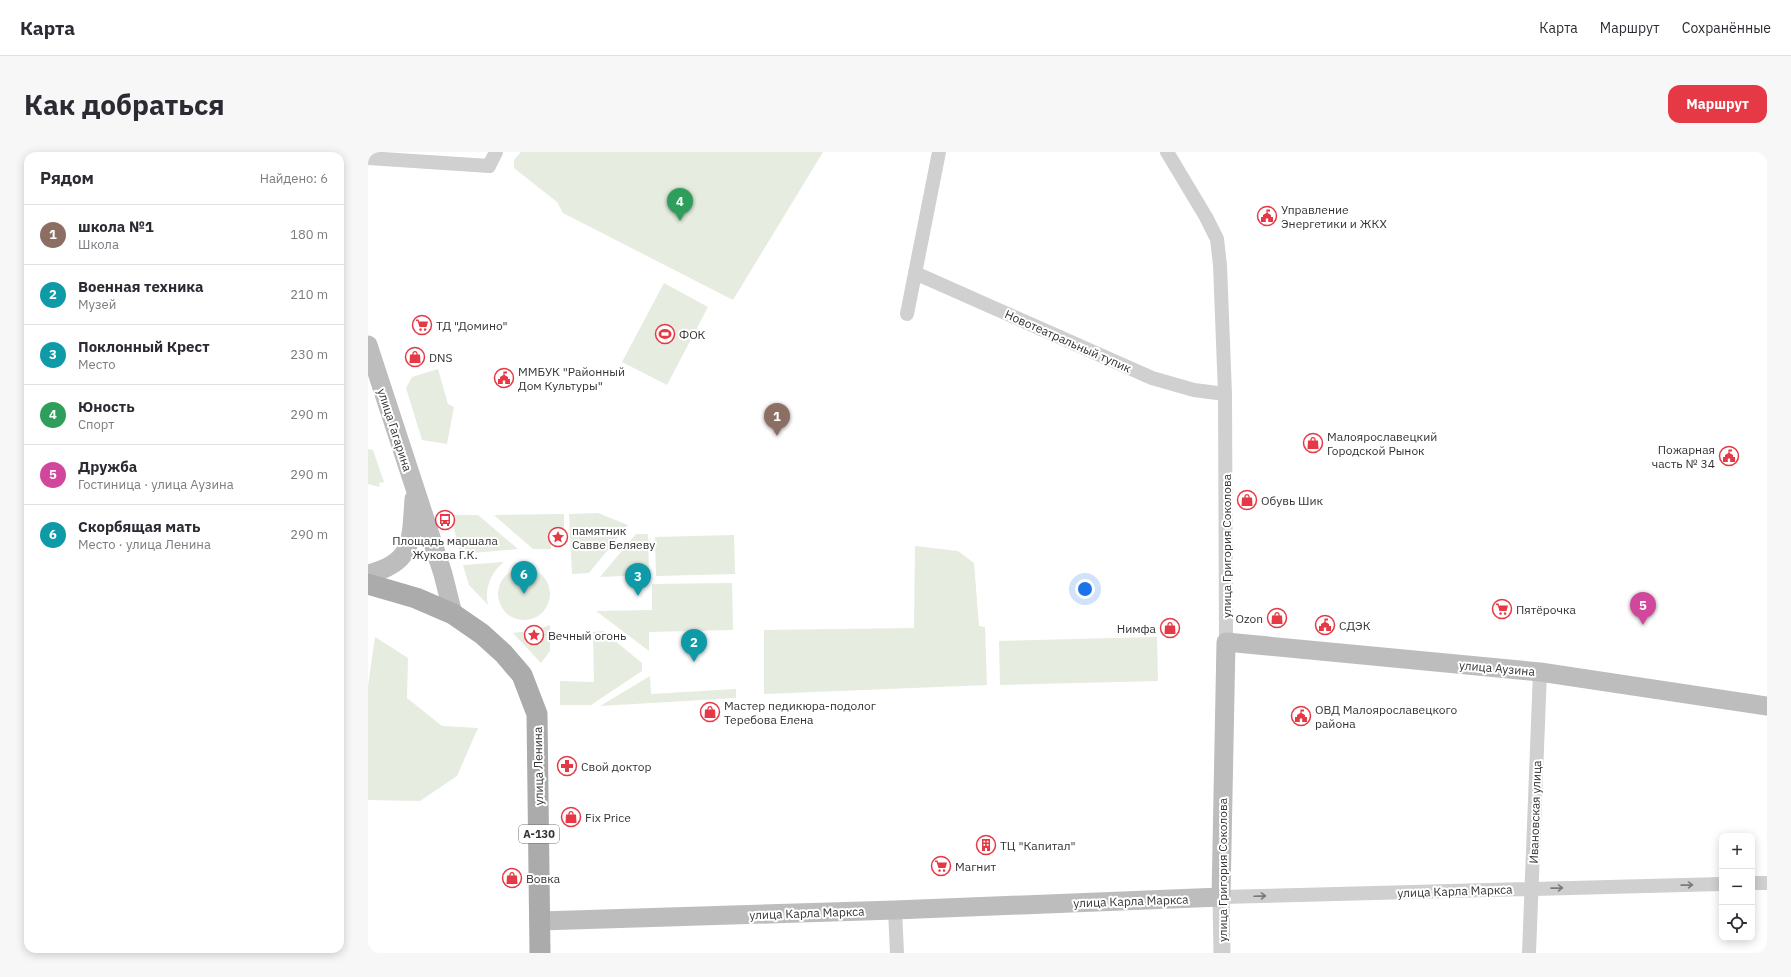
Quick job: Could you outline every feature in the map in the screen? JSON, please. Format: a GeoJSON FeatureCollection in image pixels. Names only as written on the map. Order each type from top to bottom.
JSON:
{"type":"FeatureCollection","features":[{"type":"Feature","properties":{"kind":"main road","name":"улица Гагарина"},"geometry":{"type":"LineString","coordinates":[[368,344],[443,574],[453,614]]}},
{"type":"Feature","properties":{"kind":"main road"},"geometry":{"type":"LineString","coordinates":[[368,574],[384,571],[407,552],[411,532],[415,492]]}},
{"type":"Feature","properties":{"kind":"main road","name":"А-130"},"geometry":{"type":"LineString","coordinates":[[368,584],[416,598],[453,614]]}},
{"type":"Feature","properties":{"kind":"main road","name":"улица Ленина"},"geometry":{"type":"LineString","coordinates":[[453,614],[482,634],[504,654],[522,675],[537,714],[540,953]]}},
{"type":"Feature","properties":{"kind":"main road","name":"улица Аузина"},"geometry":{"type":"LineString","coordinates":[[1226,642],[1540,672],[1767,706]]}},
{"type":"Feature","properties":{"kind":"main road","name":"улица Григория Соколова"},"geometry":{"type":"LineString","coordinates":[[1221,897],[1226,642]]}},
{"type":"Feature","properties":{"kind":"main road","name":"улица Карла Маркса"},"geometry":{"type":"LineString","coordinates":[[540,921],[895,910],[1221,897]]}},
{"type":"Feature","properties":{"kind":"street"},"geometry":{"type":"LineString","coordinates":[[368,158],[489,166],[496,152]]}},
{"type":"Feature","properties":{"kind":"street"},"geometry":{"type":"LineString","coordinates":[[907,314],[938,152]]}},
{"type":"Feature","properties":{"kind":"street","name":"улица Григория Соколова"},"geometry":{"type":"LineString","coordinates":[[1167,152],[1206,217],[1217,239],[1222,284],[1225,394],[1226,642]]}},
{"type":"Feature","properties":{"kind":"street","name":"Новотеатральный тупик"},"geometry":{"type":"LineString","coordinates":[[915,273],[1152,378],[1194,390],[1225,394]]}},
{"type":"Feature","properties":{"kind":"street","name":"Ивановская улица"},"geometry":{"type":"LineString","coordinates":[[1529,953],[1540,672]]}},
{"type":"Feature","properties":{"kind":"street"},"geometry":{"type":"LineString","coordinates":[[1755,883],[1767,882]]}},
{"type":"Feature","properties":{"kind":"street","name":"улица Карла Маркса"},"geometry":{"type":"LineString","coordinates":[[1221,897],[1719,884]]}},
{"type":"Feature","properties":{"kind":"street","name":"улица Григория Соколова"},"geometry":{"type":"LineString","coordinates":[[1221,897],[1222,953]]}},
{"type":"Feature","properties":{"kind":"street"},"geometry":{"type":"LineString","coordinates":[[895,910],[897,953]]}},
{"type":"Feature","properties":{"kind":"shaded area"},"geometry":{"type":"Polygon","coordinates":[[[521,152],[823,152],[733,300],[563,213],[557,202],[514,168],[514,160],[521,152]]]}},
{"type":"Feature","properties":{"kind":"shaded area","name":"ФОК"},"geometry":{"type":"Polygon","coordinates":[[[664,283],[708,307],[667,385],[622,362],[664,283]]]}},
{"type":"Feature","properties":{"kind":"shaded area"},"geometry":{"type":"Polygon","coordinates":[[[438,369],[448,404],[454,407],[447,444],[422,440],[406,388],[412,377],[438,369]]]}},
{"type":"Feature","properties":{"kind":"shaded area"},"geometry":{"type":"Polygon","coordinates":[[[368,449],[373,450],[384,482],[379,483],[380,487],[368,484],[368,449]]]}},
{"type":"Feature","properties":{"kind":"shaded area"},"geometry":{"type":"Polygon","coordinates":[[[598,513],[628,525],[589,573],[572,574],[569,514],[598,513]]]}},
{"type":"Feature","properties":{"kind":"shaded area"},"geometry":{"type":"Polygon","coordinates":[[[564,514],[564,530],[551,530],[551,549],[533,549],[494,515],[564,514]]]}},
{"type":"Feature","properties":{"kind":"shaded area"},"geometry":{"type":"Polygon","coordinates":[[[450,515],[478,515],[518,549],[461,554],[450,515]]]}},
{"type":"Feature","properties":{"kind":"shaded area"},"geometry":{"type":"Polygon","coordinates":[[[636,534],[648,534],[649,575],[600,577],[636,534]]]}},
{"type":"Feature","properties":{"kind":"shaded area"},"geometry":{"type":"Polygon","coordinates":[[[734,535],[735,574],[656,576],[655,537],[734,535]]]}},
{"type":"Feature","properties":{"kind":"shaded area"},"geometry":{"type":"Polygon","coordinates":[[[915,546],[958,551],[974,563],[979,626],[985,627],[987,685],[764,694],[764,630],[914,628],[915,546]]]}},
{"type":"Feature","properties":{"kind":"shaded area"},"geometry":{"type":"Polygon","coordinates":[[[504,562],[495,571],[490,581],[487,593],[488,605],[469,585],[463,565],[504,562]]]}},
{"type":"Feature","properties":{"kind":"shaded area"},"geometry":{"type":"Polygon","coordinates":[[[524,568],[534,570],[542,576],[548,584],[550,594],[548,604],[542,612],[534,618],[524,620],[514,618],[506,612],[500,604],[498,594],[500,584],[506,576],[514,570],[524,568]]]}},
{"type":"Feature","properties":{"kind":"shaded area"},"geometry":{"type":"Polygon","coordinates":[[[732,583],[733,630],[649,632],[649,651],[596,611],[652,610],[652,584],[732,583]]]}},
{"type":"Feature","properties":{"kind":"shaded area"},"geometry":{"type":"Polygon","coordinates":[[[550,625],[550,651],[541,663],[513,633],[529,631],[530,638],[537,638],[536,630],[550,625]]]}},
{"type":"Feature","properties":{"kind":"shaded area"},"geometry":{"type":"Polygon","coordinates":[[[603,631],[642,663],[642,671],[591,705],[560,705],[560,681],[594,682],[593,632],[603,631]]]}},
{"type":"Feature","properties":{"kind":"shaded area"},"geometry":{"type":"Polygon","coordinates":[[[375,637],[408,658],[407,698],[442,726],[478,728],[457,776],[420,801],[368,800],[368,686],[375,637]]]}},
{"type":"Feature","properties":{"kind":"shaded area"},"geometry":{"type":"Polygon","coordinates":[[[1157,637],[1158,681],[1000,685],[999,641],[1157,637]]]}},
{"type":"Feature","properties":{"kind":"shaded area"},"geometry":{"type":"Polygon","coordinates":[[[650,676],[651,694],[736,689],[736,698],[600,706],[650,676]]]}},
{"type":"Feature","properties":{"kind":"place","name":"Управление Энергетики и ЖКХ"},"geometry":{"type":"Point","coordinates":[1267,216]}},
{"type":"Feature","properties":{"kind":"place","name":"Юность"},"geometry":{"type":"Point","coordinates":[680,221]}},
{"type":"Feature","properties":{"kind":"place","name":"ТД \"Домино\""},"geometry":{"type":"Point","coordinates":[422,325]}},
{"type":"Feature","properties":{"kind":"place","name":"ФОК"},"geometry":{"type":"Point","coordinates":[665,334]}},
{"type":"Feature","properties":{"kind":"place","name":"DNS"},"geometry":{"type":"Point","coordinates":[415,357]}},
{"type":"Feature","properties":{"kind":"place","name":"ММБУК \"Районный Дом Культуры\""},"geometry":{"type":"Point","coordinates":[504,378]}},
{"type":"Feature","properties":{"kind":"place","name":"школа №1"},"geometry":{"type":"Point","coordinates":[777,436]}},
{"type":"Feature","properties":{"kind":"place","name":"Малоярославецкий Городской Рынок"},"geometry":{"type":"Point","coordinates":[1313,443]}},
{"type":"Feature","properties":{"kind":"place","name":"Пожарная часть № 34"},"geometry":{"type":"Point","coordinates":[1729,456]}},
{"type":"Feature","properties":{"kind":"place","name":"Обувь Шик"},"geometry":{"type":"Point","coordinates":[1247,500]}},
{"type":"Feature","properties":{"kind":"place","name":"Площадь маршала Жукова Г.К."},"geometry":{"type":"Point","coordinates":[445,520]}},
{"type":"Feature","properties":{"kind":"place","name":"памятник Савве Беляеву"},"geometry":{"type":"Point","coordinates":[558,537]}},
{"type":"Feature","properties":{"kind":"place","name":"Скорбящая мать"},"geometry":{"type":"Point","coordinates":[524,594]}},
{"type":"Feature","properties":{"kind":"place","name":"Поклонный Крест"},"geometry":{"type":"Point","coordinates":[638,596]}},
{"type":"Feature","properties":{"kind":"place","name":"Пятёрочка"},"geometry":{"type":"Point","coordinates":[1502,609]}},
{"type":"Feature","properties":{"kind":"place","name":"Ozon"},"geometry":{"type":"Point","coordinates":[1277,618]}},
{"type":"Feature","properties":{"kind":"place","name":"СДЭК"},"geometry":{"type":"Point","coordinates":[1325,625]}},
{"type":"Feature","properties":{"kind":"place","name":"Дружба"},"geometry":{"type":"Point","coordinates":[1643,625]}},
{"type":"Feature","properties":{"kind":"place","name":"Нимфа"},"geometry":{"type":"Point","coordinates":[1170,628]}},
{"type":"Feature","properties":{"kind":"place","name":"Вечный огонь"},"geometry":{"type":"Point","coordinates":[534,635]}},
{"type":"Feature","properties":{"kind":"place","name":"Военная техника"},"geometry":{"type":"Point","coordinates":[694,662]}},
{"type":"Feature","properties":{"kind":"place","name":"Мастер педикюра-подолог Теребова Елена"},"geometry":{"type":"Point","coordinates":[710,712]}},
{"type":"Feature","properties":{"kind":"place","name":"ОВД Малоярославецкого района"},"geometry":{"type":"Point","coordinates":[1301,716]}},
{"type":"Feature","properties":{"kind":"place","name":"Свой доктор"},"geometry":{"type":"Point","coordinates":[567,766]}},
{"type":"Feature","properties":{"kind":"place","name":"Fix Price"},"geometry":{"type":"Point","coordinates":[571,817]}},
{"type":"Feature","properties":{"kind":"place","name":"ТЦ \"Капитал\""},"geometry":{"type":"Point","coordinates":[986,845]}},
{"type":"Feature","properties":{"kind":"place","name":"Магнит"},"geometry":{"type":"Point","coordinates":[941,866]}},
{"type":"Feature","properties":{"kind":"place","name":"Вовка"},"geometry":{"type":"Point","coordinates":[512,878]}}]}
